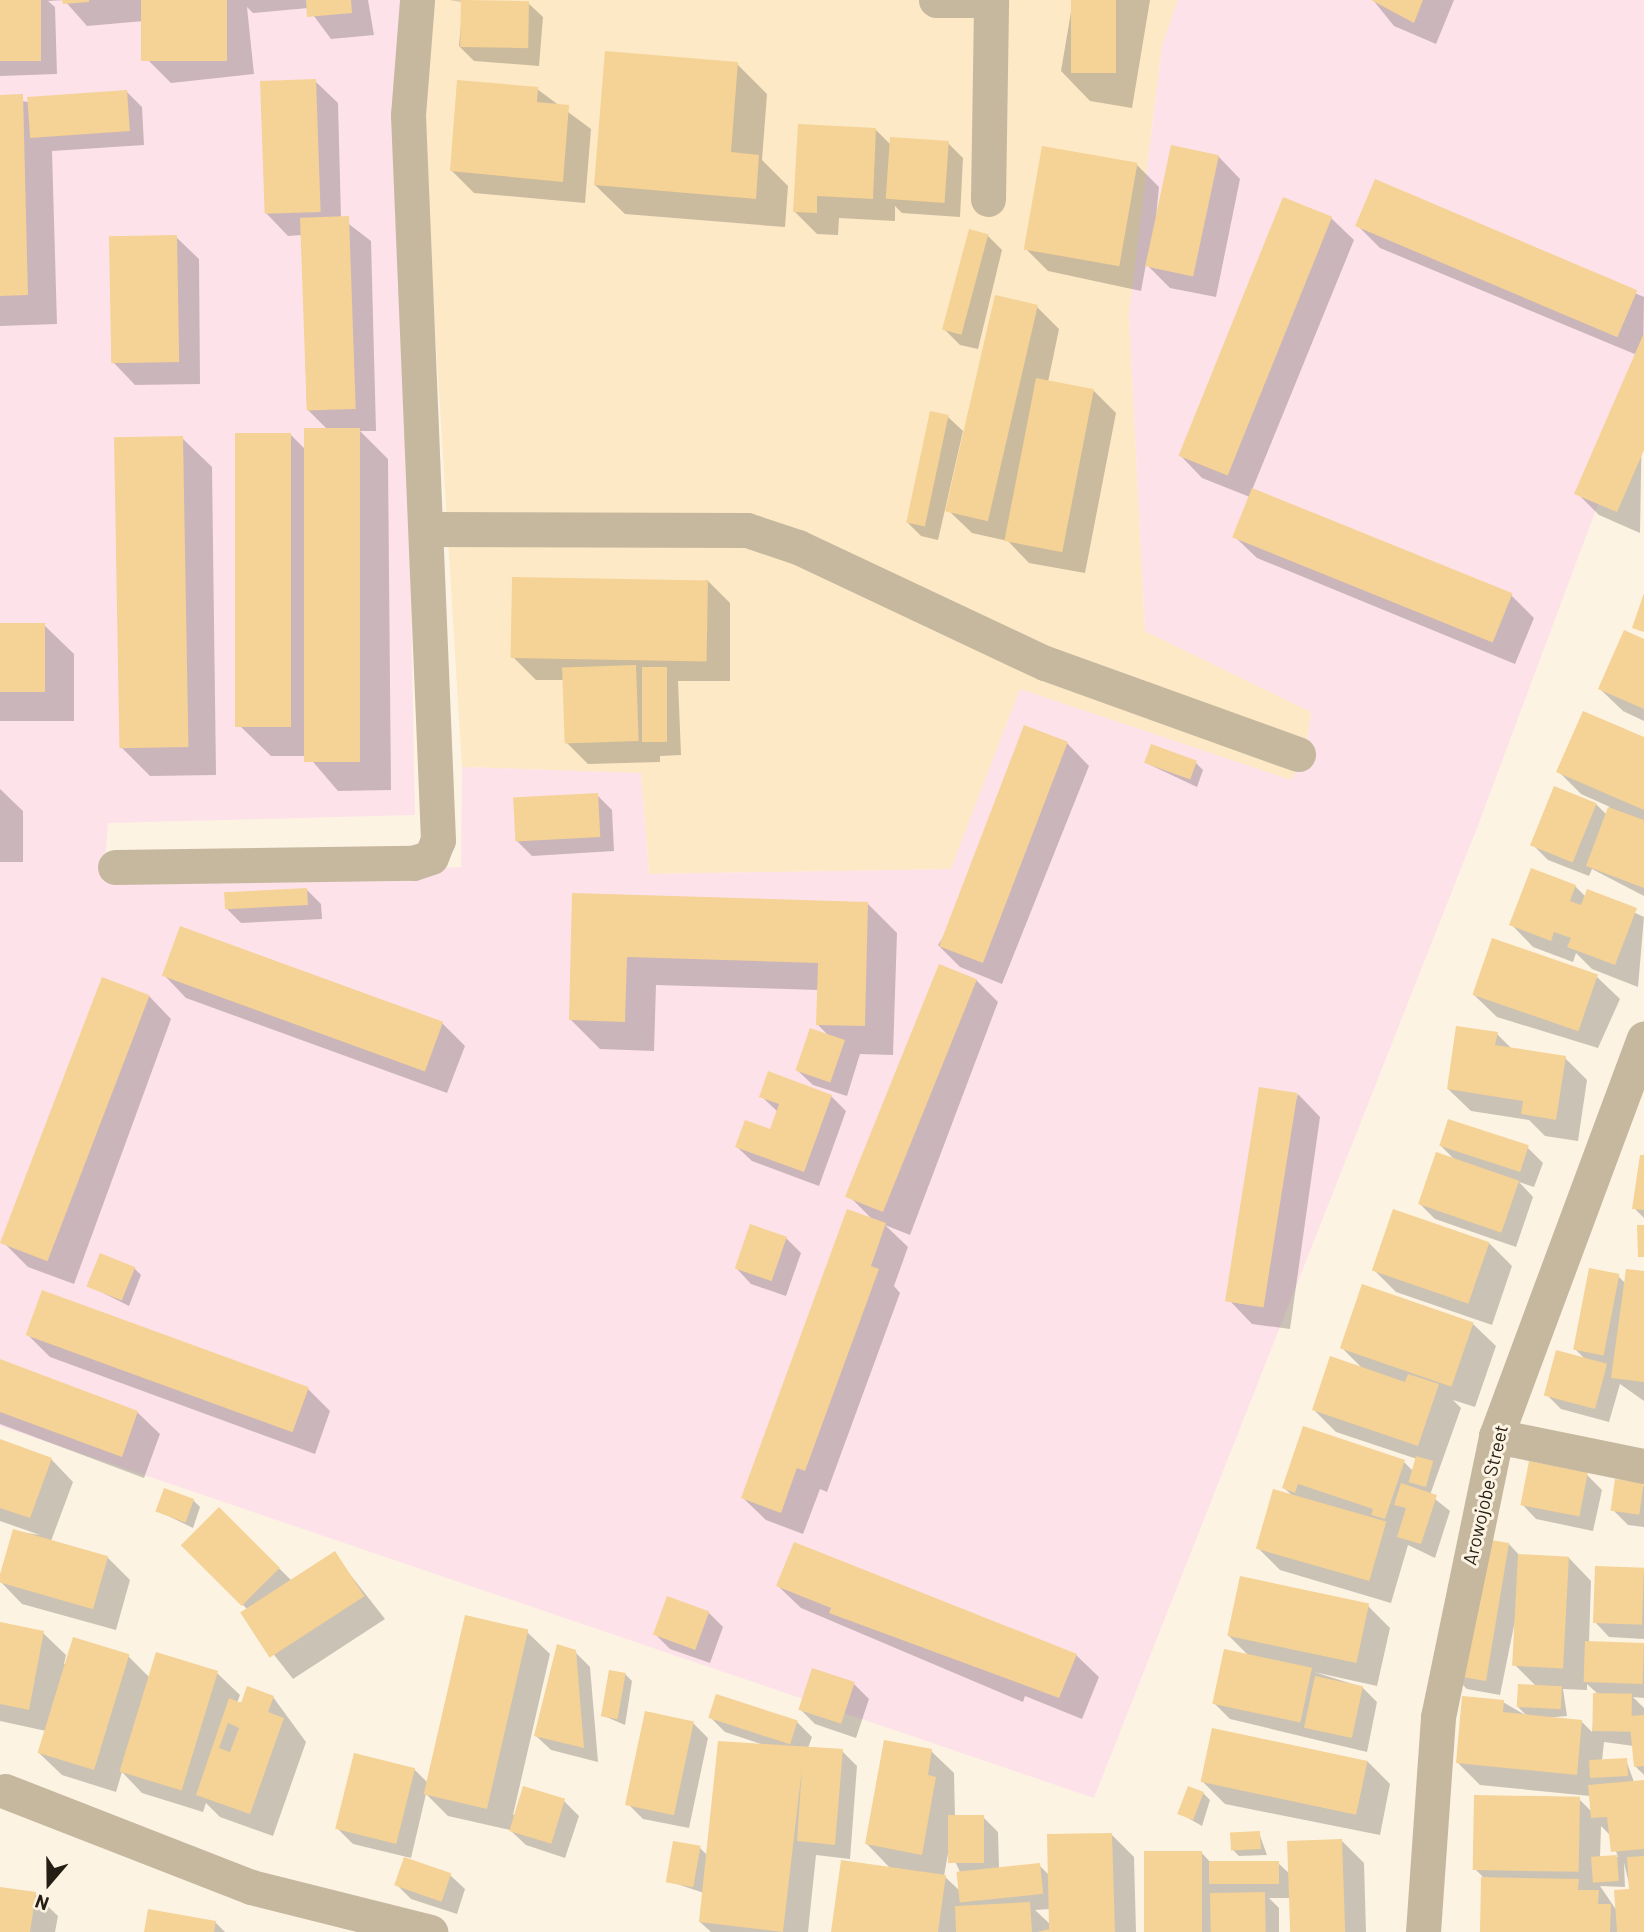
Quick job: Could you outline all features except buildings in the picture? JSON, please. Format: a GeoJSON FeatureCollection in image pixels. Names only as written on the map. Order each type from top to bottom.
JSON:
{"type":"FeatureCollection","features":[{"type":"Feature","properties":{"kind":"street"},"geometry":{"type":"LineString","coordinates":[[115,867],[413,863],[431,857],[438,839],[438,753],[429,529],[408,115],[417,0]]}},
{"type":"Feature","properties":{"kind":"street"},"geometry":{"type":"LineString","coordinates":[[936,0],[989,0],[988,199]]}},
{"type":"Feature","properties":{"kind":"street"},"geometry":{"type":"LineString","coordinates":[[429,529],[747,530],[798,547],[1045,663],[1298,754]]}},
{"type":"Feature","properties":{"kind":"street","name":"Arowojobe Street"},"geometry":{"type":"LineString","coordinates":[[1423,1932],[1438,1717],[1496,1436],[1644,1039]]}},
{"type":"Feature","properties":{"kind":"street"},"geometry":{"type":"LineString","coordinates":[[1496,1436],[1644,1466]]}},
{"type":"Feature","properties":{"kind":"street"},"geometry":{"type":"LineString","coordinates":[[5,1791],[251,1887],[430,1932]]}},
{"type":"Feature","properties":{"kind":"shaded area"},"geometry":{"type":"Polygon","coordinates":[[[0,0],[400,0],[415,815],[108,823],[104,878],[461,867],[462,767],[641,773],[649,874],[951,869],[1020,689],[1291,780],[1305,756],[1311,712],[1145,631],[1129,315],[1162,46],[1178,0],[1644,0],[1644,381],[1477,828],[1094,1798],[0,1426],[0,0]]]}},
{"type":"Feature","properties":{"kind":"shaded area"},"geometry":{"type":"Polygon","coordinates":[[[415,0],[1178,0],[1162,46],[1129,315],[1145,631],[1311,712],[1305,756],[1291,780],[1020,689],[951,869],[649,874],[641,773],[462,767],[415,0]]]}}]}
